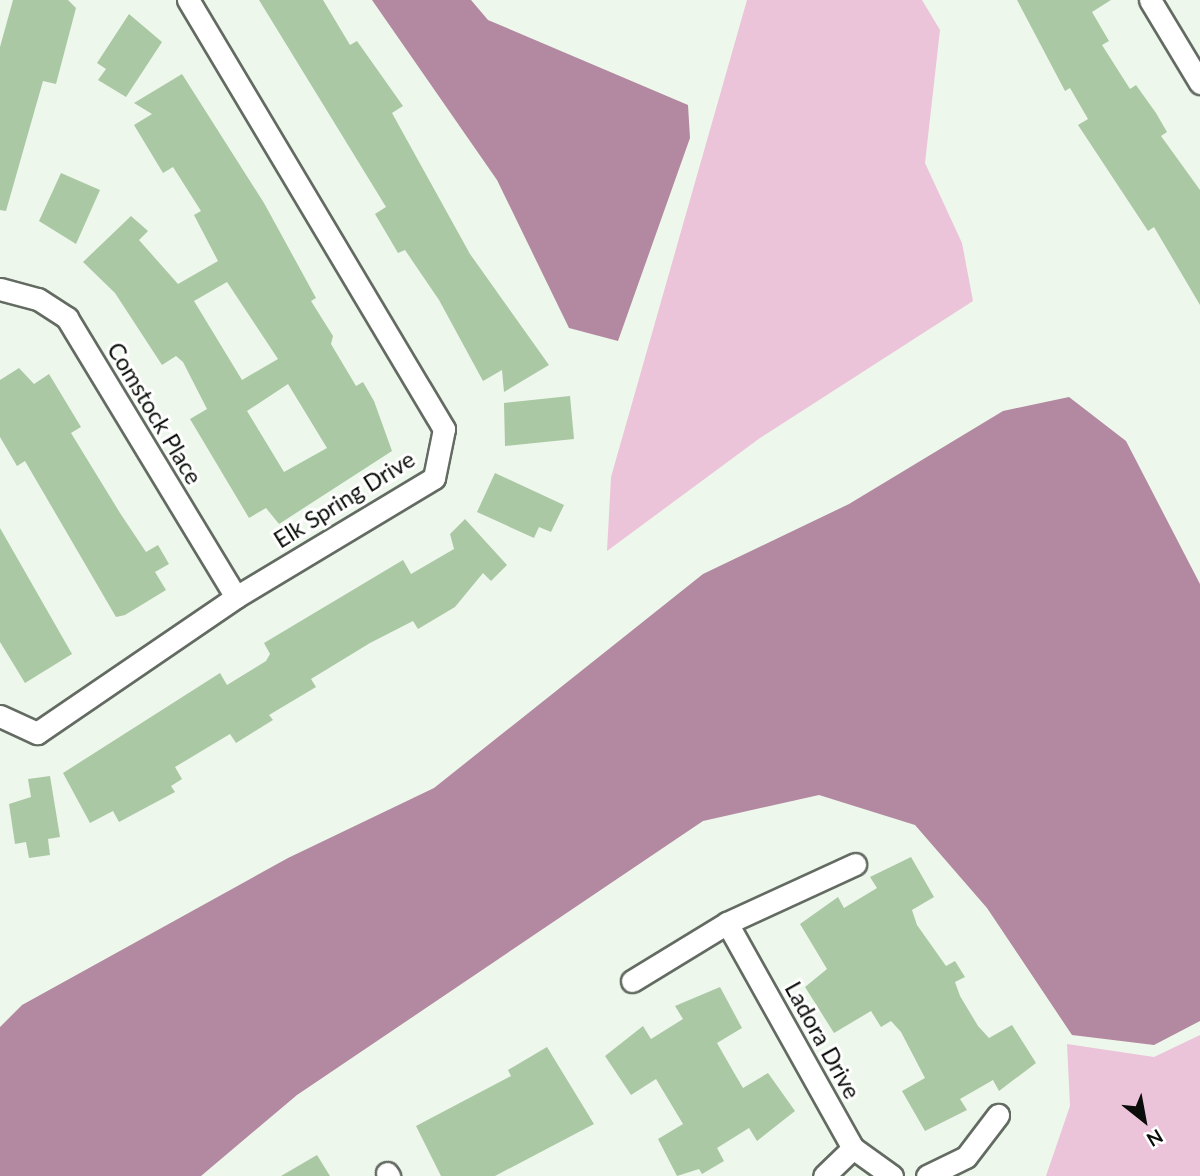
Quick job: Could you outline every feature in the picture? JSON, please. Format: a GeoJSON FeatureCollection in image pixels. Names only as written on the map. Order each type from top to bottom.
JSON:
{"type":"FeatureCollection","features":[{"type":"Feature","properties":{"kind":"street","name":"Elk Spring Drive"},"geometry":{"type":"LineString","coordinates":[[0,716],[37,733],[236,597],[434,478],[444,429],[188,0]]}},
{"type":"Feature","properties":{"kind":"street"},"geometry":{"type":"LineString","coordinates":[[1150,0],[1200,83]]}},
{"type":"Feature","properties":{"kind":"street","name":"Comstock Place"},"geometry":{"type":"LineString","coordinates":[[0,289],[38,299],[67,318],[236,597]]}},
{"type":"Feature","properties":{"kind":"street"},"geometry":{"type":"LineString","coordinates":[[632,981],[727,923],[855,864]]}},
{"type":"Feature","properties":{"kind":"street","name":"Ladora Drive"},"geometry":{"type":"LineString","coordinates":[[727,923],[852,1148]]}},
{"type":"Feature","properties":{"kind":"street"},"geometry":{"type":"LineString","coordinates":[[927,1176],[966,1157],[998,1115]]}},
{"type":"Feature","properties":{"kind":"street"},"geometry":{"type":"LineString","coordinates":[[824,1176],[852,1148],[892,1176]]}},
{"type":"Feature","properties":{"kind":"shaded area"},"geometry":{"type":"Polygon","coordinates":[[[372,0],[471,0],[488,20],[688,105],[690,138],[618,341],[569,328],[497,180],[372,0]]]}},
{"type":"Feature","properties":{"kind":"shaded area"},"geometry":{"type":"Polygon","coordinates":[[[747,0],[922,0],[940,30],[925,163],[962,243],[973,301],[760,438],[607,551],[611,477],[747,0]]]}},
{"type":"Feature","properties":{"kind":"shaded area"},"geometry":{"type":"Polygon","coordinates":[[[1069,397],[1126,441],[1200,584],[1200,1021],[1154,1045],[1072,1035],[987,908],[915,825],[819,795],[703,821],[297,1095],[201,1176],[0,1176],[0,1027],[22,1005],[288,858],[434,788],[703,574],[849,504],[1003,411],[1069,397]]]}},
{"type":"Feature","properties":{"kind":"shaded area"},"geometry":{"type":"Polygon","coordinates":[[[1200,1035],[1200,1176],[1046,1176],[1070,1106],[1067,1044],[1154,1057],[1200,1035]]]}},
{"type":"Feature","properties":{"kind":"building"},"geometry":{"type":"Polygon","coordinates":[[[13,0],[68,0],[76,8],[56,84],[43,81],[6,211],[0,210],[0,47],[13,0]]]}},
{"type":"Feature","properties":{"kind":"building"},"geometry":{"type":"Polygon","coordinates":[[[259,0],[323,0],[350,45],[357,41],[403,106],[392,113],[470,254],[549,365],[504,392],[502,370],[483,381],[439,300],[405,250],[398,253],[375,214],[386,207],[259,0]]]}},
{"type":"Feature","properties":{"kind":"building"},"geometry":{"type":"Polygon","coordinates":[[[1017,0],[1111,0],[1092,12],[1109,41],[1102,45],[1130,89],[1136,85],[1156,113],[1167,132],[1161,136],[1200,190],[1200,305],[1154,227],[1148,231],[1078,125],[1088,119],[1070,88],[1065,91],[1017,0]]]}},
{"type":"Feature","properties":{"kind":"building"},"geometry":{"type":"Polygon","coordinates":[[[129,14],[162,42],[126,97],[98,80],[106,69],[97,63],[129,14]]]}},
{"type":"Feature","properties":{"kind":"building"},"geometry":{"type":"Polygon","coordinates":[[[182,74],[264,203],[316,298],[311,301],[333,336],[331,344],[356,386],[363,382],[374,401],[392,451],[279,524],[266,508],[249,518],[190,419],[207,409],[183,362],[176,356],[162,365],[115,293],[83,262],[131,216],[148,231],[139,240],[178,284],[218,261],[194,215],[201,211],[173,167],[163,173],[134,125],[152,114],[134,103],[182,74]],[[227,282],[194,301],[242,380],[278,359],[227,282]],[[288,384],[247,411],[284,472],[327,448],[288,384]]]}},
{"type":"Feature","properties":{"kind":"building"},"geometry":{"type":"Polygon","coordinates":[[[61,173],[100,190],[76,244],[39,221],[61,173]]]}},
{"type":"Feature","properties":{"kind":"building"},"geometry":{"type":"Polygon","coordinates":[[[19,368],[34,384],[49,374],[81,427],[71,433],[120,513],[146,552],[158,545],[169,564],[155,572],[166,590],[125,615],[116,617],[25,461],[17,466],[0,437],[0,380],[19,368]]]}},
{"type":"Feature","properties":{"kind":"building"},"geometry":{"type":"Polygon","coordinates":[[[570,396],[574,439],[505,446],[504,403],[570,396]]]}},
{"type":"Feature","properties":{"kind":"building"},"geometry":{"type":"Polygon","coordinates":[[[495,473],[564,505],[551,532],[539,527],[534,538],[477,512],[495,473]]]}},
{"type":"Feature","properties":{"kind":"building"},"geometry":{"type":"Polygon","coordinates":[[[465,519],[507,565],[491,581],[483,573],[455,607],[418,629],[413,621],[370,643],[311,679],[316,687],[269,715],[273,720],[236,743],[230,734],[175,767],[182,779],[171,786],[175,792],[119,822],[113,811],[90,823],[63,773],[220,673],[227,685],[266,661],[270,654],[264,643],[403,560],[411,574],[454,549],[450,534],[465,519]]]}},
{"type":"Feature","properties":{"kind":"building"},"geometry":{"type":"Polygon","coordinates":[[[0,528],[72,654],[25,683],[0,642],[0,528]]]}},
{"type":"Feature","properties":{"kind":"building"},"geometry":{"type":"Polygon","coordinates":[[[50,776],[60,837],[48,839],[50,855],[29,858],[26,842],[15,844],[9,804],[31,797],[28,779],[50,776]]]}},
{"type":"Feature","properties":{"kind":"building"},"geometry":{"type":"Polygon","coordinates":[[[911,857],[934,897],[912,910],[917,925],[946,966],[955,961],[965,977],[955,982],[978,1026],[989,1038],[1012,1025],[1036,1063],[999,1091],[993,1080],[960,1099],[967,1110],[925,1131],[902,1091],[925,1078],[901,1032],[891,1021],[881,1027],[871,1011],[834,1033],[805,987],[827,969],[800,924],[838,897],[844,908],[877,888],[870,877],[911,857]]]}},
{"type":"Feature","properties":{"kind":"building"},"geometry":{"type":"Polygon","coordinates":[[[720,987],[742,1028],[717,1043],[743,1088],[768,1073],[795,1111],[757,1141],[749,1128],[717,1148],[724,1161],[702,1174],[699,1169],[677,1176],[658,1139],[683,1124],[656,1079],[631,1095],[605,1056],[643,1026],[651,1039],[683,1019],[675,1006],[720,987]]]}},
{"type":"Feature","properties":{"kind":"building"},"geometry":{"type":"Polygon","coordinates":[[[547,1047],[594,1124],[495,1176],[441,1176],[416,1126],[511,1076],[508,1070],[547,1047]]]}},
{"type":"Feature","properties":{"kind":"building"},"geometry":{"type":"Polygon","coordinates":[[[317,1155],[330,1176],[281,1176],[317,1155]]]}}]}
